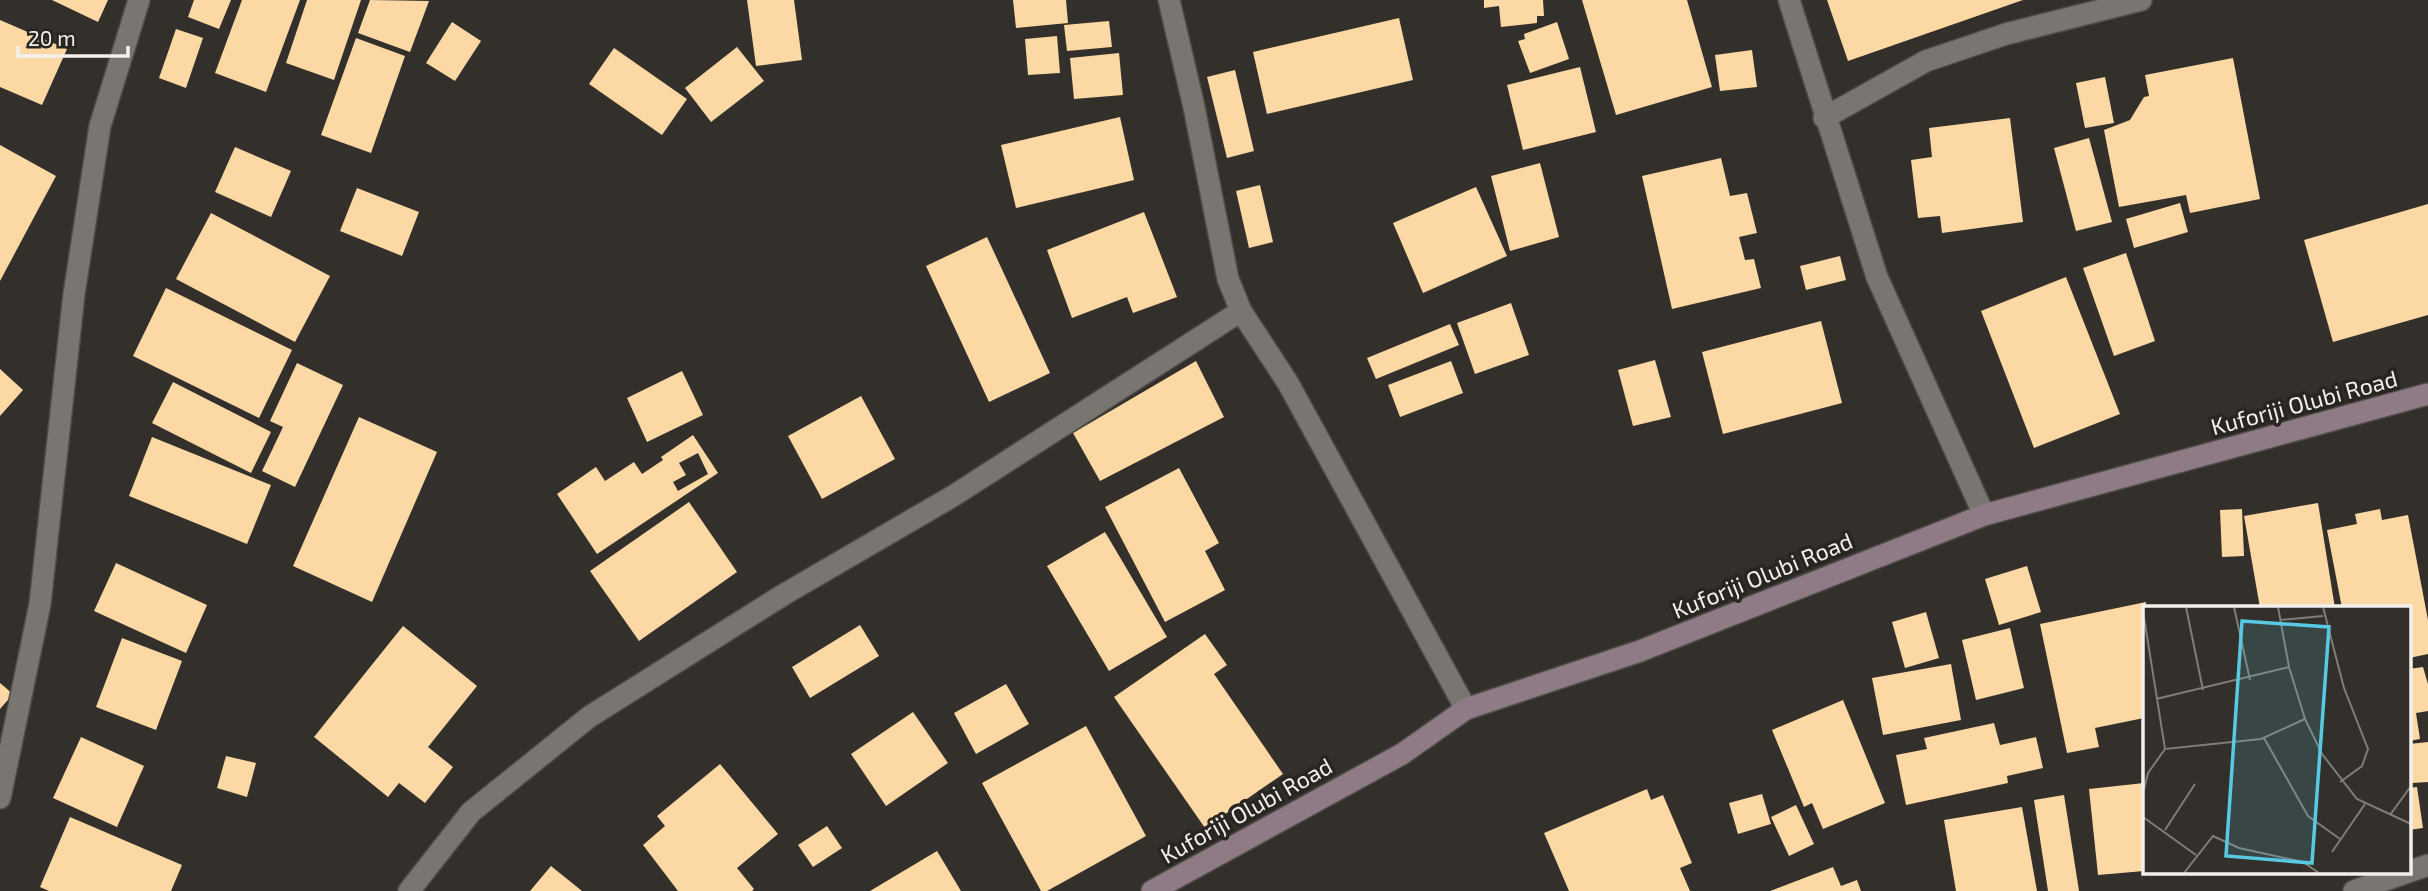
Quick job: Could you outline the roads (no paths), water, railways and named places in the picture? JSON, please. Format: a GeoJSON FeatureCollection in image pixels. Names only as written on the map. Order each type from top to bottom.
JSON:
{"type":"FeatureCollection","features":[{"type":"Feature","properties":{"kind":"street"},"geometry":{"type":"LineString","coordinates":[[0,798],[40,604],[74,294],[100,126],[139,0]]}},
{"type":"Feature","properties":{"kind":"street"},"geometry":{"type":"LineString","coordinates":[[1168,0],[1194,107],[1228,279],[1241,312],[1288,383],[1466,709]]}},
{"type":"Feature","properties":{"kind":"street"},"geometry":{"type":"LineString","coordinates":[[1789,0],[1824,118],[1877,277],[1984,515]]}},
{"type":"Feature","properties":{"kind":"street"},"geometry":{"type":"LineString","coordinates":[[1824,118],[1926,61],[2006,34],[2141,0]]}},
{"type":"Feature","properties":{"kind":"street"},"geometry":{"type":"LineString","coordinates":[[409,891],[471,812],[589,717],[783,596],[953,496],[1241,312]]}},
{"type":"Feature","properties":{"kind":"street","name":"Kuforiji Olubi Road"},"geometry":{"type":"LineString","coordinates":[[1152,891],[1402,754],[1466,709],[1640,651],[1984,515],[2428,394]]}},
{"type":"Feature","properties":{"kind":"street"},"geometry":{"type":"LineString","coordinates":[[2410,871],[2428,865]]}},
{"type":"Feature","properties":{"kind":"street"},"geometry":{"type":"LineString","coordinates":[[2354,891],[2402,874]]}}]}
